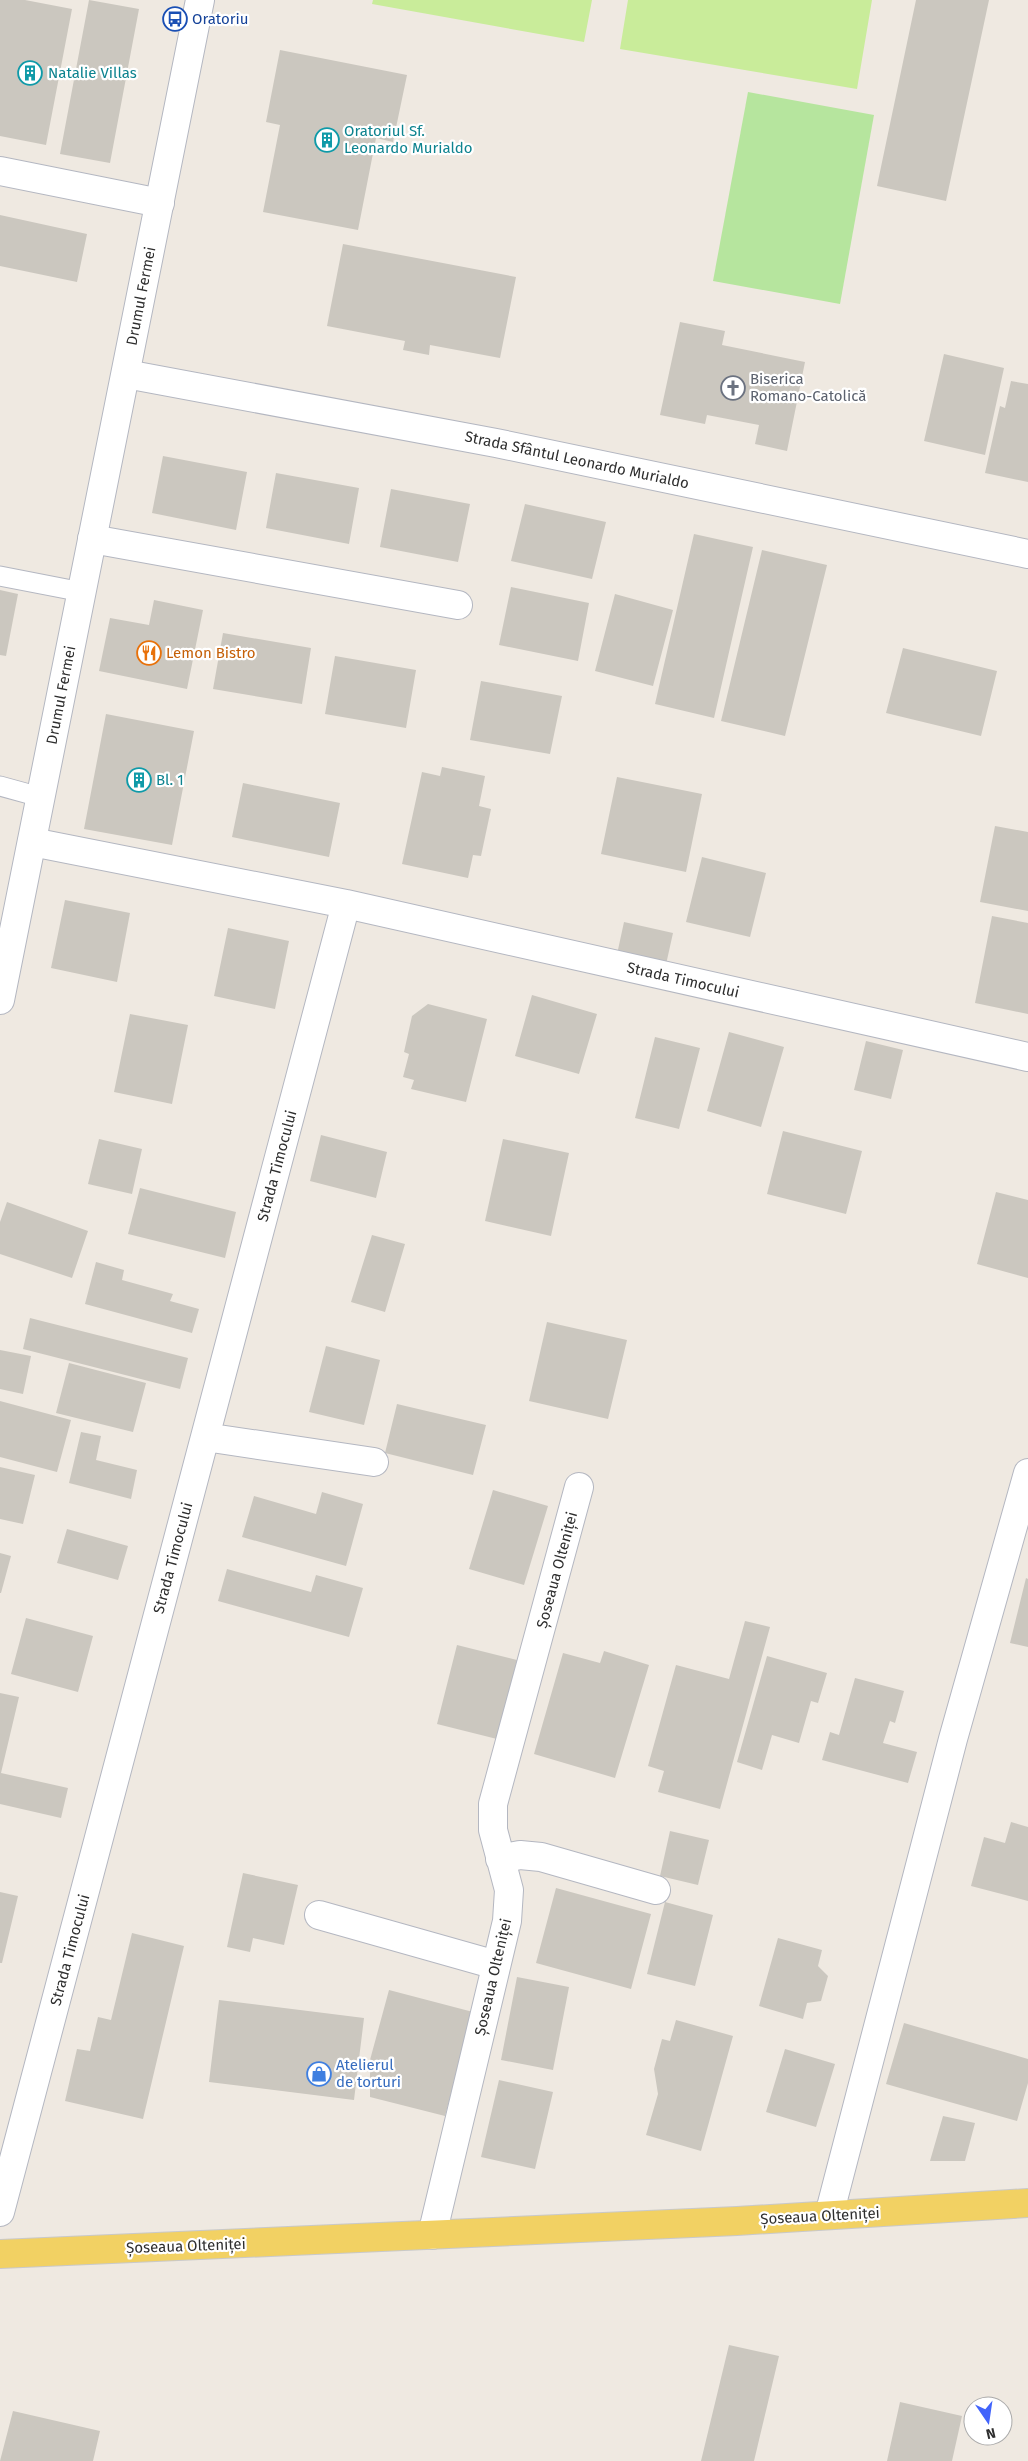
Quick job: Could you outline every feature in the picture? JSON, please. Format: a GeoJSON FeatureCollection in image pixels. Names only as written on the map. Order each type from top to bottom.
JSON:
{"type":"FeatureCollection","features":[{"type":"Feature","properties":{"kind":"main road","name":"Șoseaua Olteniței"},"geometry":{"type":"LineString","coordinates":[[0,2254],[829,2216],[1028,2203]]}},
{"type":"Feature","properties":{"kind":"street","name":"Drumul Fermei"},"geometry":{"type":"LineString","coordinates":[[0,1000],[200,0]]}},
{"type":"Feature","properties":{"kind":"street"},"geometry":{"type":"LineString","coordinates":[[0,171],[160,204]]}},
{"type":"Feature","properties":{"kind":"street","name":"Strada Sfântul Leonardo Murialdo"},"geometry":{"type":"LineString","coordinates":[[126,374],[496,443],[1028,554]]}},
{"type":"Feature","properties":{"kind":"street"},"geometry":{"type":"LineString","coordinates":[[92,539],[458,605]]}},
{"type":"Feature","properties":{"kind":"street","name":"Strada Timocului"},"geometry":{"type":"LineString","coordinates":[[32,842],[346,904],[1024,1056]]}},
{"type":"Feature","properties":{"kind":"street","name":"Strada Timocului"},"geometry":{"type":"LineString","coordinates":[[0,2212],[346,904]]}},
{"type":"Feature","properties":{"kind":"street"},"geometry":{"type":"LineString","coordinates":[[205,1437],[374,1462]]}},
{"type":"Feature","properties":{"kind":"street"},"geometry":{"type":"LineString","coordinates":[[829,2216],[953,1739],[1028,1473]]}},
{"type":"Feature","properties":{"kind":"street","name":"Șoseaua Olteniței"},"geometry":{"type":"LineString","coordinates":[[432,2235],[507,1921],[509,1890],[493,1830],[493,1804],[579,1488]]}},
{"type":"Feature","properties":{"kind":"street"},"geometry":{"type":"LineString","coordinates":[[500,1859],[520,1855],[541,1857],[656,1890]]}},
{"type":"Feature","properties":{"kind":"street"},"geometry":{"type":"LineString","coordinates":[[319,1915],[496,1965]]}},
{"type":"Feature","properties":{"kind":"lane"},"geometry":{"type":"LineString","coordinates":[[0,576],[82,592]]}},
{"type":"Feature","properties":{"kind":"lane"},"geometry":{"type":"LineString","coordinates":[[0,786],[40,797]]}},
{"type":"Feature","properties":{"kind":"green space"},"geometry":{"type":"Polygon","coordinates":[[[373,0],[592,0],[584,42],[372,4],[373,0]]]}},
{"type":"Feature","properties":{"kind":"green space"},"geometry":{"type":"Polygon","coordinates":[[[628,0],[872,0],[857,89],[620,49],[628,0]]]}},
{"type":"Feature","properties":{"kind":"green space"},"geometry":{"type":"Polygon","coordinates":[[[748,92],[874,115],[840,304],[713,281],[748,92]]]}},
{"type":"Feature","properties":{"kind":"building","name":"Natalie Villas"},"geometry":{"type":"Polygon","coordinates":[[[0,0],[25,0],[72,9],[46,145],[0,136],[0,0]]]}},
{"type":"Feature","properties":{"kind":"building"},"geometry":{"type":"Polygon","coordinates":[[[89,0],[139,9],[110,163],[60,154],[89,0]]]}},
{"type":"Feature","properties":{"kind":"building"},"geometry":{"type":"Polygon","coordinates":[[[916,0],[989,0],[946,201],[877,186],[916,0]]]}},
{"type":"Feature","properties":{"kind":"building","name":"Oratoriul Sf. Leonardo Murialdo"},"geometry":{"type":"Polygon","coordinates":[[[280,50],[407,75],[393,142],[376,138],[358,230],[263,212],[280,125],[266,122],[280,50]]]}},
{"type":"Feature","properties":{"kind":"building"},"geometry":{"type":"Polygon","coordinates":[[[0,215],[87,234],[77,282],[0,266],[0,215]]]}},
{"type":"Feature","properties":{"kind":"building"},"geometry":{"type":"Polygon","coordinates":[[[343,244],[516,277],[500,358],[430,345],[429,355],[403,350],[405,341],[327,326],[343,244]]]}},
{"type":"Feature","properties":{"kind":"building","name":"Biserica Romano-Catolică"},"geometry":{"type":"Polygon","coordinates":[[[680,322],[725,331],[722,345],[805,362],[787,451],[755,444],[759,425],[707,415],[705,424],[660,415],[680,322]]]}},
{"type":"Feature","properties":{"kind":"building"},"geometry":{"type":"Polygon","coordinates":[[[944,354],[1004,368],[985,455],[924,441],[944,354]]]}},
{"type":"Feature","properties":{"kind":"building"},"geometry":{"type":"Polygon","coordinates":[[[1011,381],[1028,384],[1028,482],[985,473],[1000,406],[1005,408],[1011,381]]]}},
{"type":"Feature","properties":{"kind":"building"},"geometry":{"type":"Polygon","coordinates":[[[163,456],[247,472],[236,530],[152,513],[163,456]]]}},
{"type":"Feature","properties":{"kind":"building"},"geometry":{"type":"Polygon","coordinates":[[[276,473],[359,488],[349,544],[266,528],[276,473]]]}},
{"type":"Feature","properties":{"kind":"building"},"geometry":{"type":"Polygon","coordinates":[[[391,489],[470,504],[458,562],[380,547],[391,489]]]}},
{"type":"Feature","properties":{"kind":"building"},"geometry":{"type":"Polygon","coordinates":[[[525,504],[606,522],[592,579],[511,561],[525,504]]]}},
{"type":"Feature","properties":{"kind":"building"},"geometry":{"type":"Polygon","coordinates":[[[694,534],[753,547],[714,718],[655,704],[694,534]]]}},
{"type":"Feature","properties":{"kind":"building"},"geometry":{"type":"Polygon","coordinates":[[[762,550],[827,565],[785,736],[721,721],[762,550]]]}},
{"type":"Feature","properties":{"kind":"building"},"geometry":{"type":"Polygon","coordinates":[[[511,587],[589,603],[578,661],[499,645],[511,587]]]}},
{"type":"Feature","properties":{"kind":"building"},"geometry":{"type":"Polygon","coordinates":[[[0,590],[18,594],[6,656],[0,655],[0,590]]]}},
{"type":"Feature","properties":{"kind":"building"},"geometry":{"type":"Polygon","coordinates":[[[615,594],[673,610],[653,686],[595,671],[615,594]]]}},
{"type":"Feature","properties":{"kind":"building","name":"Lemon Bistro"},"geometry":{"type":"Polygon","coordinates":[[[154,600],[203,610],[187,689],[99,671],[110,618],[149,625],[154,600]]]}},
{"type":"Feature","properties":{"kind":"building"},"geometry":{"type":"Polygon","coordinates":[[[223,633],[311,648],[302,704],[213,689],[223,633]]]}},
{"type":"Feature","properties":{"kind":"building"},"geometry":{"type":"Polygon","coordinates":[[[903,648],[997,671],[981,736],[886,713],[903,648]]]}},
{"type":"Feature","properties":{"kind":"building"},"geometry":{"type":"Polygon","coordinates":[[[335,656],[416,670],[406,728],[325,714],[335,656]]]}},
{"type":"Feature","properties":{"kind":"building"},"geometry":{"type":"Polygon","coordinates":[[[481,681],[562,696],[550,754],[470,740],[481,681]]]}},
{"type":"Feature","properties":{"kind":"building","name":"Bl. 1"},"geometry":{"type":"Polygon","coordinates":[[[106,714],[194,731],[172,845],[84,829],[106,714]]]}},
{"type":"Feature","properties":{"kind":"building"},"geometry":{"type":"Polygon","coordinates":[[[442,767],[485,776],[479,806],[491,809],[481,856],[473,855],[468,878],[402,864],[422,772],[440,776],[442,767]]]}},
{"type":"Feature","properties":{"kind":"building"},"geometry":{"type":"Polygon","coordinates":[[[617,777],[702,794],[686,872],[601,854],[617,777]]]}},
{"type":"Feature","properties":{"kind":"building"},"geometry":{"type":"Polygon","coordinates":[[[243,783],[340,803],[329,857],[232,837],[243,783]]]}},
{"type":"Feature","properties":{"kind":"building"},"geometry":{"type":"Polygon","coordinates":[[[995,826],[1028,832],[1028,911],[980,902],[995,826]]]}},
{"type":"Feature","properties":{"kind":"building"},"geometry":{"type":"Polygon","coordinates":[[[702,857],[766,873],[750,937],[686,922],[702,857]]]}},
{"type":"Feature","properties":{"kind":"building"},"geometry":{"type":"Polygon","coordinates":[[[65,900],[130,913],[117,982],[51,968],[65,900]]]}},
{"type":"Feature","properties":{"kind":"building"},"geometry":{"type":"Polygon","coordinates":[[[992,916],[1028,923],[1028,1014],[975,1003],[992,916]]]}},
{"type":"Feature","properties":{"kind":"building"},"geometry":{"type":"Polygon","coordinates":[[[624,922],[673,933],[665,969],[616,959],[624,922]]]}},
{"type":"Feature","properties":{"kind":"building"},"geometry":{"type":"Polygon","coordinates":[[[228,928],[289,941],[275,1009],[214,996],[228,928]]]}},
{"type":"Feature","properties":{"kind":"building"},"geometry":{"type":"Polygon","coordinates":[[[532,995],[597,1014],[579,1074],[515,1056],[532,995]]]}},
{"type":"Feature","properties":{"kind":"building"},"geometry":{"type":"Polygon","coordinates":[[[428,1004],[487,1019],[466,1102],[411,1089],[414,1080],[403,1077],[409,1054],[404,1052],[412,1016],[428,1004]]]}},
{"type":"Feature","properties":{"kind":"building"},"geometry":{"type":"Polygon","coordinates":[[[130,1014],[188,1025],[172,1104],[114,1092],[130,1014]]]}},
{"type":"Feature","properties":{"kind":"building"},"geometry":{"type":"Polygon","coordinates":[[[729,1032],[784,1047],[761,1127],[707,1111],[729,1032]]]}},
{"type":"Feature","properties":{"kind":"building"},"geometry":{"type":"Polygon","coordinates":[[[655,1037],[700,1048],[679,1129],[635,1118],[655,1037]]]}},
{"type":"Feature","properties":{"kind":"building"},"geometry":{"type":"Polygon","coordinates":[[[866,1041],[903,1050],[891,1099],[854,1090],[866,1041]]]}},
{"type":"Feature","properties":{"kind":"building"},"geometry":{"type":"Polygon","coordinates":[[[783,1131],[862,1151],[846,1214],[767,1194],[783,1131]]]}},
{"type":"Feature","properties":{"kind":"building"},"geometry":{"type":"Polygon","coordinates":[[[321,1135],[387,1152],[376,1198],[310,1181],[321,1135]]]}},
{"type":"Feature","properties":{"kind":"building"},"geometry":{"type":"Polygon","coordinates":[[[99,1139],[142,1149],[132,1194],[88,1184],[99,1139]]]}},
{"type":"Feature","properties":{"kind":"building"},"geometry":{"type":"Polygon","coordinates":[[[503,1139],[569,1153],[551,1236],[485,1221],[503,1139]]]}},
{"type":"Feature","properties":{"kind":"building"},"geometry":{"type":"Polygon","coordinates":[[[140,1188],[236,1212],[225,1258],[128,1234],[140,1188]]]}},
{"type":"Feature","properties":{"kind":"building"},"geometry":{"type":"Polygon","coordinates":[[[996,1192],[1028,1200],[1028,1278],[977,1264],[996,1192]]]}},
{"type":"Feature","properties":{"kind":"building"},"geometry":{"type":"Polygon","coordinates":[[[7,1202],[88,1231],[72,1278],[0,1254],[0,1222],[7,1202]]]}},
{"type":"Feature","properties":{"kind":"building"},"geometry":{"type":"Polygon","coordinates":[[[372,1235],[405,1244],[385,1312],[351,1302],[372,1235]]]}},
{"type":"Feature","properties":{"kind":"building"},"geometry":{"type":"Polygon","coordinates":[[[96,1262],[124,1270],[122,1280],[173,1294],[170,1301],[199,1309],[192,1333],[85,1304],[96,1262]]]}},
{"type":"Feature","properties":{"kind":"building"},"geometry":{"type":"Polygon","coordinates":[[[30,1318],[188,1358],[180,1389],[23,1349],[30,1318]]]}},
{"type":"Feature","properties":{"kind":"building"},"geometry":{"type":"Polygon","coordinates":[[[547,1322],[627,1340],[608,1419],[529,1401],[547,1322]]]}},
{"type":"Feature","properties":{"kind":"building"},"geometry":{"type":"Polygon","coordinates":[[[326,1346],[380,1360],[364,1425],[309,1412],[326,1346]]]}},
{"type":"Feature","properties":{"kind":"building"},"geometry":{"type":"Polygon","coordinates":[[[0,1350],[31,1356],[23,1394],[0,1389],[0,1350]]]}},
{"type":"Feature","properties":{"kind":"building"},"geometry":{"type":"Polygon","coordinates":[[[69,1363],[146,1383],[133,1432],[56,1413],[69,1363]]]}},
{"type":"Feature","properties":{"kind":"building"},"geometry":{"type":"Polygon","coordinates":[[[0,1401],[71,1420],[57,1472],[0,1457],[0,1401]]]}},
{"type":"Feature","properties":{"kind":"building"},"geometry":{"type":"Polygon","coordinates":[[[397,1404],[486,1425],[473,1475],[385,1453],[397,1404]]]}},
{"type":"Feature","properties":{"kind":"building"},"geometry":{"type":"Polygon","coordinates":[[[81,1432],[101,1436],[96,1460],[137,1470],[131,1499],[69,1483],[81,1432]]]}},
{"type":"Feature","properties":{"kind":"building"},"geometry":{"type":"Polygon","coordinates":[[[0,1467],[35,1475],[23,1524],[0,1519],[0,1467]]]}},
{"type":"Feature","properties":{"kind":"building"},"geometry":{"type":"Polygon","coordinates":[[[493,1490],[548,1506],[524,1585],[469,1569],[493,1490]]]}},
{"type":"Feature","properties":{"kind":"building"},"geometry":{"type":"Polygon","coordinates":[[[322,1492],[363,1504],[346,1566],[242,1537],[254,1496],[316,1514],[322,1492]]]}},
{"type":"Feature","properties":{"kind":"building"},"geometry":{"type":"Polygon","coordinates":[[[67,1529],[128,1546],[118,1580],[57,1563],[67,1529]]]}},
{"type":"Feature","properties":{"kind":"building"},"geometry":{"type":"Polygon","coordinates":[[[0,1553],[11,1556],[1,1593],[0,1593],[0,1553]]]}},
{"type":"Feature","properties":{"kind":"building"},"geometry":{"type":"Polygon","coordinates":[[[227,1569],[311,1592],[316,1575],[363,1588],[349,1637],[218,1601],[227,1569]]]}},
{"type":"Feature","properties":{"kind":"building"},"geometry":{"type":"Polygon","coordinates":[[[1026,1578],[1028,1579],[1028,1647],[1010,1643],[1026,1578]]]}},
{"type":"Feature","properties":{"kind":"building"},"geometry":{"type":"Polygon","coordinates":[[[26,1618],[93,1636],[78,1692],[11,1674],[26,1618]]]}},
{"type":"Feature","properties":{"kind":"building"},"geometry":{"type":"Polygon","coordinates":[[[745,1621],[770,1627],[720,1809],[658,1792],[664,1771],[648,1766],[676,1665],[729,1679],[745,1621]]]}},
{"type":"Feature","properties":{"kind":"building"},"geometry":{"type":"Polygon","coordinates":[[[457,1645],[517,1660],[497,1739],[437,1724],[457,1645]]]}},
{"type":"Feature","properties":{"kind":"building"},"geometry":{"type":"Polygon","coordinates":[[[604,1651],[649,1665],[615,1778],[534,1754],[563,1653],[600,1663],[604,1651]]]}},
{"type":"Feature","properties":{"kind":"building"},"geometry":{"type":"Polygon","coordinates":[[[767,1656],[827,1673],[818,1703],[811,1701],[799,1743],[772,1735],[762,1770],[737,1762],[767,1656]]]}},
{"type":"Feature","properties":{"kind":"building"},"geometry":{"type":"Polygon","coordinates":[[[855,1678],[904,1691],[895,1723],[890,1721],[883,1743],[917,1752],[908,1783],[822,1760],[830,1732],[839,1735],[855,1678]]]}},
{"type":"Feature","properties":{"kind":"building"},"geometry":{"type":"Polygon","coordinates":[[[0,1693],[19,1697],[1,1773],[68,1788],[61,1818],[0,1804],[0,1693]]]}},
{"type":"Feature","properties":{"kind":"building"},"geometry":{"type":"Polygon","coordinates":[[[1011,1822],[1028,1827],[1028,1901],[971,1886],[984,1837],[1005,1843],[1011,1822]]]}},
{"type":"Feature","properties":{"kind":"building"},"geometry":{"type":"Polygon","coordinates":[[[670,1831],[709,1840],[698,1885],[660,1876],[670,1831]]]}},
{"type":"Feature","properties":{"kind":"building"},"geometry":{"type":"Polygon","coordinates":[[[243,1873],[298,1885],[284,1945],[253,1938],[250,1952],[227,1947],[243,1873]]]}},
{"type":"Feature","properties":{"kind":"building"},"geometry":{"type":"Polygon","coordinates":[[[556,1888],[651,1914],[631,1989],[536,1963],[556,1888]]]}},
{"type":"Feature","properties":{"kind":"building"},"geometry":{"type":"Polygon","coordinates":[[[0,1892],[18,1896],[2,1963],[0,1963],[0,1892]]]}},
{"type":"Feature","properties":{"kind":"building"},"geometry":{"type":"Polygon","coordinates":[[[665,1902],[713,1915],[695,1986],[647,1974],[665,1902]]]}},
{"type":"Feature","properties":{"kind":"building"},"geometry":{"type":"Polygon","coordinates":[[[132,1933],[184,1946],[143,2119],[65,2101],[77,2049],[90,2051],[98,2017],[111,2020],[132,1933]]]}},
{"type":"Feature","properties":{"kind":"building"},"geometry":{"type":"Polygon","coordinates":[[[778,1938],[822,1950],[818,1966],[828,1976],[821,2001],[807,2003],[803,2019],[759,2006],[778,1938]]]}},
{"type":"Feature","properties":{"kind":"building"},"geometry":{"type":"Polygon","coordinates":[[[517,1977],[569,1987],[553,2070],[501,2060],[517,1977]]]}},
{"type":"Feature","properties":{"kind":"building"},"geometry":{"type":"Polygon","coordinates":[[[389,1990],[473,2012],[445,2116],[370,2097],[370,2060],[389,1990]]]}},
{"type":"Feature","properties":{"kind":"building"},"geometry":{"type":"Polygon","coordinates":[[[219,2000],[364,2018],[354,2100],[209,2082],[219,2000]]]}},
{"type":"Feature","properties":{"kind":"building"},"geometry":{"type":"Polygon","coordinates":[[[676,2020],[733,2036],[701,2151],[646,2135],[658,2094],[654,2069],[662,2039],[670,2041],[676,2020]]]}},
{"type":"Feature","properties":{"kind":"building"},"geometry":{"type":"Polygon","coordinates":[[[904,2023],[1028,2059],[1028,2083],[1017,2121],[886,2084],[904,2023]]]}},
{"type":"Feature","properties":{"kind":"building"},"geometry":{"type":"Polygon","coordinates":[[[785,2049],[835,2064],[816,2127],[766,2112],[785,2049]]]}},
{"type":"Feature","properties":{"kind":"building"},"geometry":{"type":"Polygon","coordinates":[[[499,2080],[553,2092],[535,2169],[481,2157],[499,2080]]]}},
{"type":"Feature","properties":{"kind":"building"},"geometry":{"type":"Polygon","coordinates":[[[943,2116],[975,2123],[965,2161],[930,2161],[943,2116]]]}},
{"type":"Feature","properties":{"kind":"building"},"geometry":{"type":"Polygon","coordinates":[[[729,2345],[779,2356],[754,2461],[701,2461],[729,2345]]]}},
{"type":"Feature","properties":{"kind":"building"},"geometry":{"type":"Polygon","coordinates":[[[900,2402],[962,2416],[952,2461],[887,2461],[900,2402]]]}},
{"type":"Feature","properties":{"kind":"building"},"geometry":{"type":"Polygon","coordinates":[[[13,2411],[100,2431],[93,2461],[0,2461],[13,2411]]]}},
{"type":"Feature","properties":{"kind":"place","name":"Oratoriu"},"geometry":{"type":"Point","coordinates":[175,19]}},
{"type":"Feature","properties":{"kind":"place","name":"Natalie Villas"},"geometry":{"type":"Point","coordinates":[30,73]}},
{"type":"Feature","properties":{"kind":"place","name":"Oratoriul Sf. Leonardo Murialdo"},"geometry":{"type":"Point","coordinates":[327,140]}},
{"type":"Feature","properties":{"kind":"place","name":"Biserica Romano-Catolică"},"geometry":{"type":"Point","coordinates":[733,388]}},
{"type":"Feature","properties":{"kind":"place","name":"Lemon Bistro"},"geometry":{"type":"Point","coordinates":[149,653]}},
{"type":"Feature","properties":{"kind":"place","name":"Bl. 1"},"geometry":{"type":"Point","coordinates":[139,780]}},
{"type":"Feature","properties":{"kind":"place","name":"Atelierul de torturi"},"geometry":{"type":"Point","coordinates":[319,2074]}}]}
